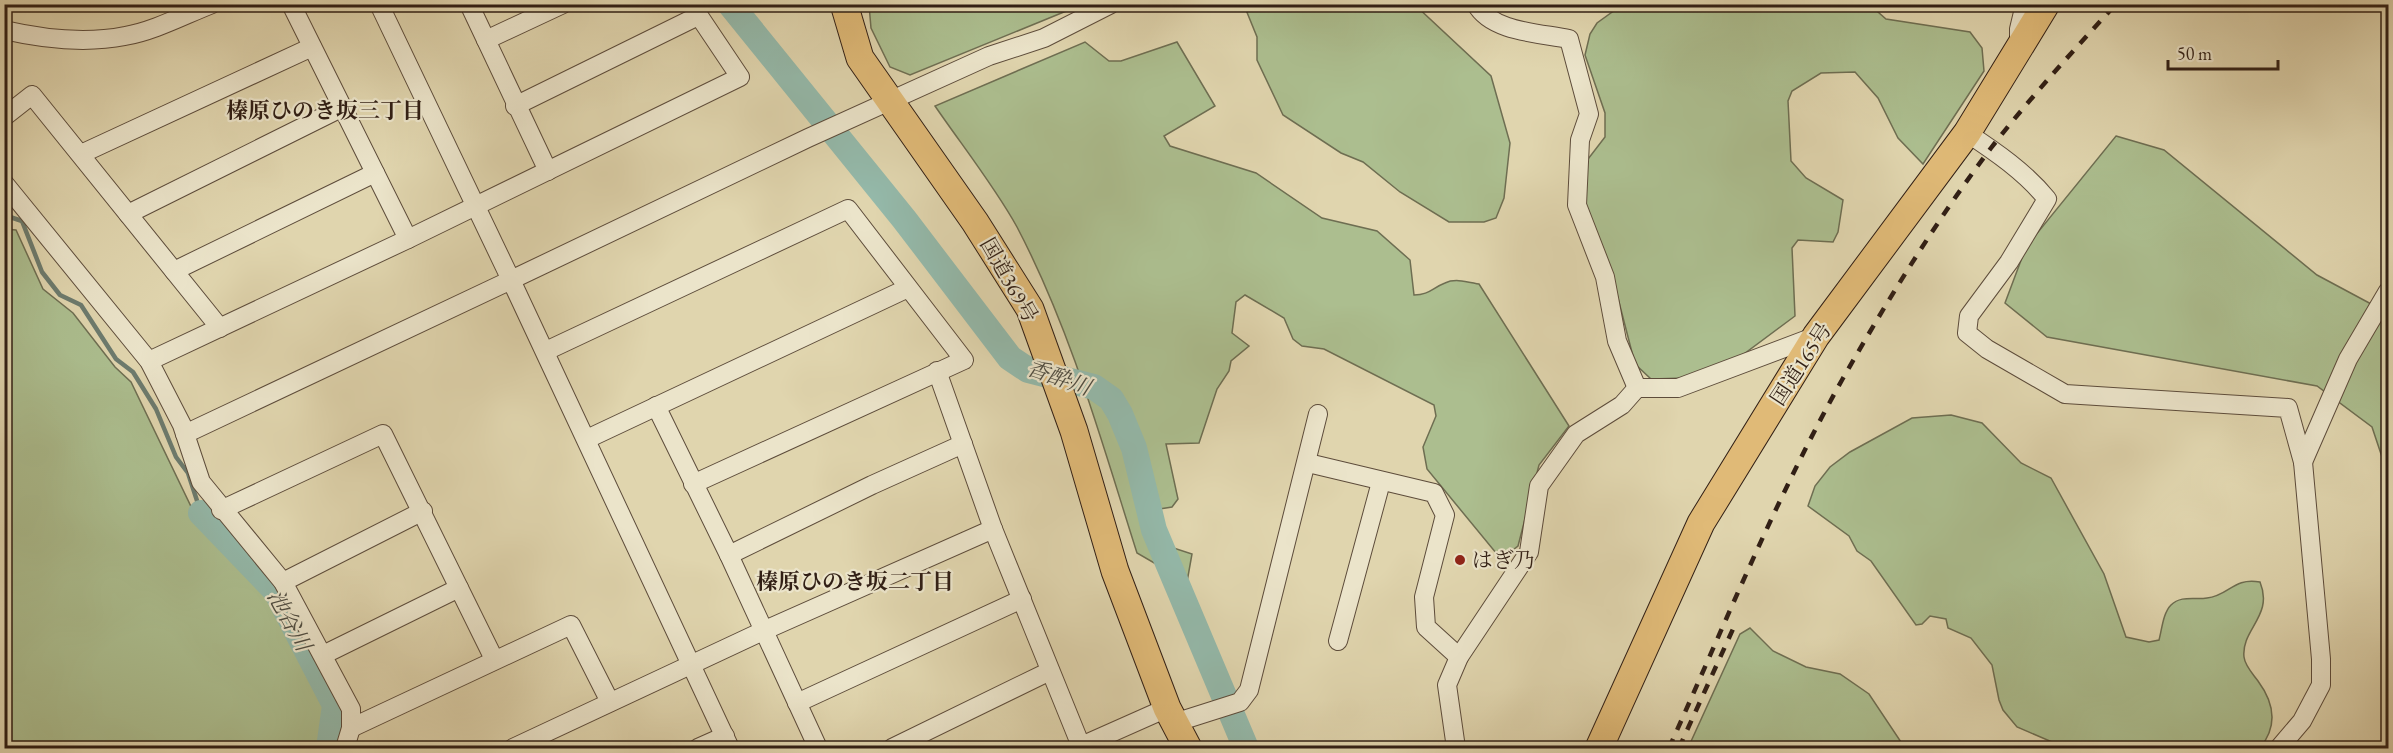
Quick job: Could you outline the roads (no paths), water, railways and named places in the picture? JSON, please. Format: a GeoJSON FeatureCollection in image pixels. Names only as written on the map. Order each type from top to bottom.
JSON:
{"type":"FeatureCollection","features":[{"type":"Feature","properties":{"kind":"highway","name":"国道369号"},"geometry":{"type":"LineString","coordinates":[[844,4],[860,58],[889,103],[975,222],[1030,309],[1074,431],[1115,571],[1170,716],[1188,748]]}},
{"type":"Feature","properties":{"kind":"highway","name":"国道165号"},"geometry":{"type":"LineString","coordinates":[[1599,748],[1701,523],[1816,336],[1967,133],[2046,4]]}},
{"type":"Feature","properties":{"kind":"street"},"geometry":{"type":"LineString","coordinates":[[4,30],[39,38],[83,40],[126,36],[212,4]]}},
{"type":"Feature","properties":{"kind":"street"},"geometry":{"type":"LineString","coordinates":[[291,4],[408,239]]}},
{"type":"Feature","properties":{"kind":"street"},"geometry":{"type":"LineString","coordinates":[[379,4],[474,206],[546,351],[728,742],[698,748]]}},
{"type":"Feature","properties":{"kind":"street"},"geometry":{"type":"LineString","coordinates":[[469,4],[515,106],[548,171]]}},
{"type":"Feature","properties":{"kind":"street"},"geometry":{"type":"LineString","coordinates":[[185,434],[808,138],[989,56],[1044,38],[1111,4]]}},
{"type":"Feature","properties":{"kind":"street"},"geometry":{"type":"LineString","coordinates":[[1476,4],[1482,15],[1511,27],[1569,39],[1574,50],[1589,114],[1580,140],[1577,205],[1605,277],[1617,341],[1637,388]]}},
{"type":"Feature","properties":{"kind":"street"},"geometry":{"type":"LineString","coordinates":[[2019,48],[2019,29],[2025,4]]}},
{"type":"Feature","properties":{"kind":"street"},"geometry":{"type":"LineString","coordinates":[[486,40],[552,7]]}},
{"type":"Feature","properties":{"kind":"street"},"geometry":{"type":"LineString","coordinates":[[149,361],[408,239],[740,76],[694,10],[515,106]]}},
{"type":"Feature","properties":{"kind":"street"},"geometry":{"type":"LineString","coordinates":[[81,154],[312,47]]}},
{"type":"Feature","properties":{"kind":"street"},"geometry":{"type":"LineString","coordinates":[[4,117],[32,95],[220,328]]}},
{"type":"Feature","properties":{"kind":"street"},"geometry":{"type":"LineString","coordinates":[[128,214],[343,108]]}},
{"type":"Feature","properties":{"kind":"street"},"geometry":{"type":"LineString","coordinates":[[1967,133],[1998,153],[2036,185],[2047,199],[2009,262],[1969,316],[1966,333],[1987,349],[2065,394],[2288,408],[2303,462],[2321,659],[2321,685],[2302,721],[2279,748]]}},
{"type":"Feature","properties":{"kind":"street"},"geometry":{"type":"LineString","coordinates":[[174,271],[375,173]]}},
{"type":"Feature","properties":{"kind":"street"},"geometry":{"type":"LineString","coordinates":[[4,183],[149,361],[185,434],[201,482],[221,510],[283,582],[351,710],[351,728],[345,748]]}},
{"type":"Feature","properties":{"kind":"street"},"geometry":{"type":"LineString","coordinates":[[546,351],[848,210],[964,360],[693,484]]}},
{"type":"Feature","properties":{"kind":"street"},"geometry":{"type":"LineString","coordinates":[[587,439],[908,288]]}},
{"type":"Feature","properties":{"kind":"street"},"geometry":{"type":"LineString","coordinates":[[2303,462],[2348,359],[2388,291]]}},
{"type":"Feature","properties":{"kind":"street"},"geometry":{"type":"LineString","coordinates":[[1456,748],[1447,685],[1459,657],[1529,552],[1539,486],[1576,434],[1622,405],[1637,388],[1678,388],[1816,336]]}},
{"type":"Feature","properties":{"kind":"street"},"geometry":{"type":"LineString","coordinates":[[937,372],[993,529],[1079,747],[1170,716],[1207,712],[1240,702],[1250,690],[1308,463],[1318,414]]}},
{"type":"Feature","properties":{"kind":"street"},"geometry":{"type":"LineString","coordinates":[[656,406],[729,555],[818,748]]}},
{"type":"Feature","properties":{"kind":"street"},"geometry":{"type":"LineString","coordinates":[[221,510],[383,434],[423,511],[494,659]]}},
{"type":"Feature","properties":{"kind":"street"},"geometry":{"type":"LineString","coordinates":[[729,555],[872,485],[963,444]]}},
{"type":"Feature","properties":{"kind":"street"},"geometry":{"type":"LineString","coordinates":[[1308,463],[1434,493],[1445,515],[1424,597],[1426,627],[1459,657]]}},
{"type":"Feature","properties":{"kind":"street"},"geometry":{"type":"LineString","coordinates":[[1338,641],[1381,482]]}},
{"type":"Feature","properties":{"kind":"street"},"geometry":{"type":"LineString","coordinates":[[283,582],[423,511]]}},
{"type":"Feature","properties":{"kind":"street"},"geometry":{"type":"LineString","coordinates":[[513,748],[763,631],[993,529]]}},
{"type":"Feature","properties":{"kind":"street"},"geometry":{"type":"LineString","coordinates":[[323,655],[459,588]]}},
{"type":"Feature","properties":{"kind":"street"},"geometry":{"type":"LineString","coordinates":[[797,703],[1022,599]]}},
{"type":"Feature","properties":{"kind":"street"},"geometry":{"type":"LineString","coordinates":[[351,728],[494,659],[571,625],[610,702]]}},
{"type":"Feature","properties":{"kind":"street"},"geometry":{"type":"LineString","coordinates":[[892,748],[1050,670]]}},
{"type":"Feature","properties":{"kind":"waterway","name":"香酔川"},"geometry":{"type":"LineString","coordinates":[[730,4],[904,219],[1010,358],[1028,370],[1094,387],[1111,399],[1134,448],[1154,530],[1246,748]]}},
{"type":"Feature","properties":{"kind":"waterway"},"geometry":{"type":"LineString","coordinates":[[4,215],[22,221],[42,272],[60,295],[81,305],[116,359],[133,372],[156,409],[176,457],[188,473],[201,513]]}},
{"type":"Feature","properties":{"kind":"waterway","name":"池谷川"},"geometry":{"type":"LineString","coordinates":[[201,513],[276,591],[335,705],[329,748]]}},
{"type":"Feature","properties":{"kind":"railway"},"geometry":{"type":"LineString","coordinates":[[1669,748],[1795,470],[1842,380],[1877,321],[1932,233],[1991,148],[2036,93],[2116,4]]}},
{"type":"Feature","properties":{"kind":"railway"},"geometry":{"type":"LineString","coordinates":[[1679,748],[1733,629]]}},
{"type":"Feature","properties":{"kind":"place","name":"はぎ乃"},"geometry":{"type":"Point","coordinates":[1460,560]}},
{"type":"Feature","properties":{"kind":"district","name":"榛原ひのき坂三丁目"},"geometry":{"type":"Point","coordinates":[325,110]}},
{"type":"Feature","properties":{"kind":"district","name":"榛原ひのき坂二丁目"},"geometry":{"type":"Point","coordinates":[855,581]}}]}
